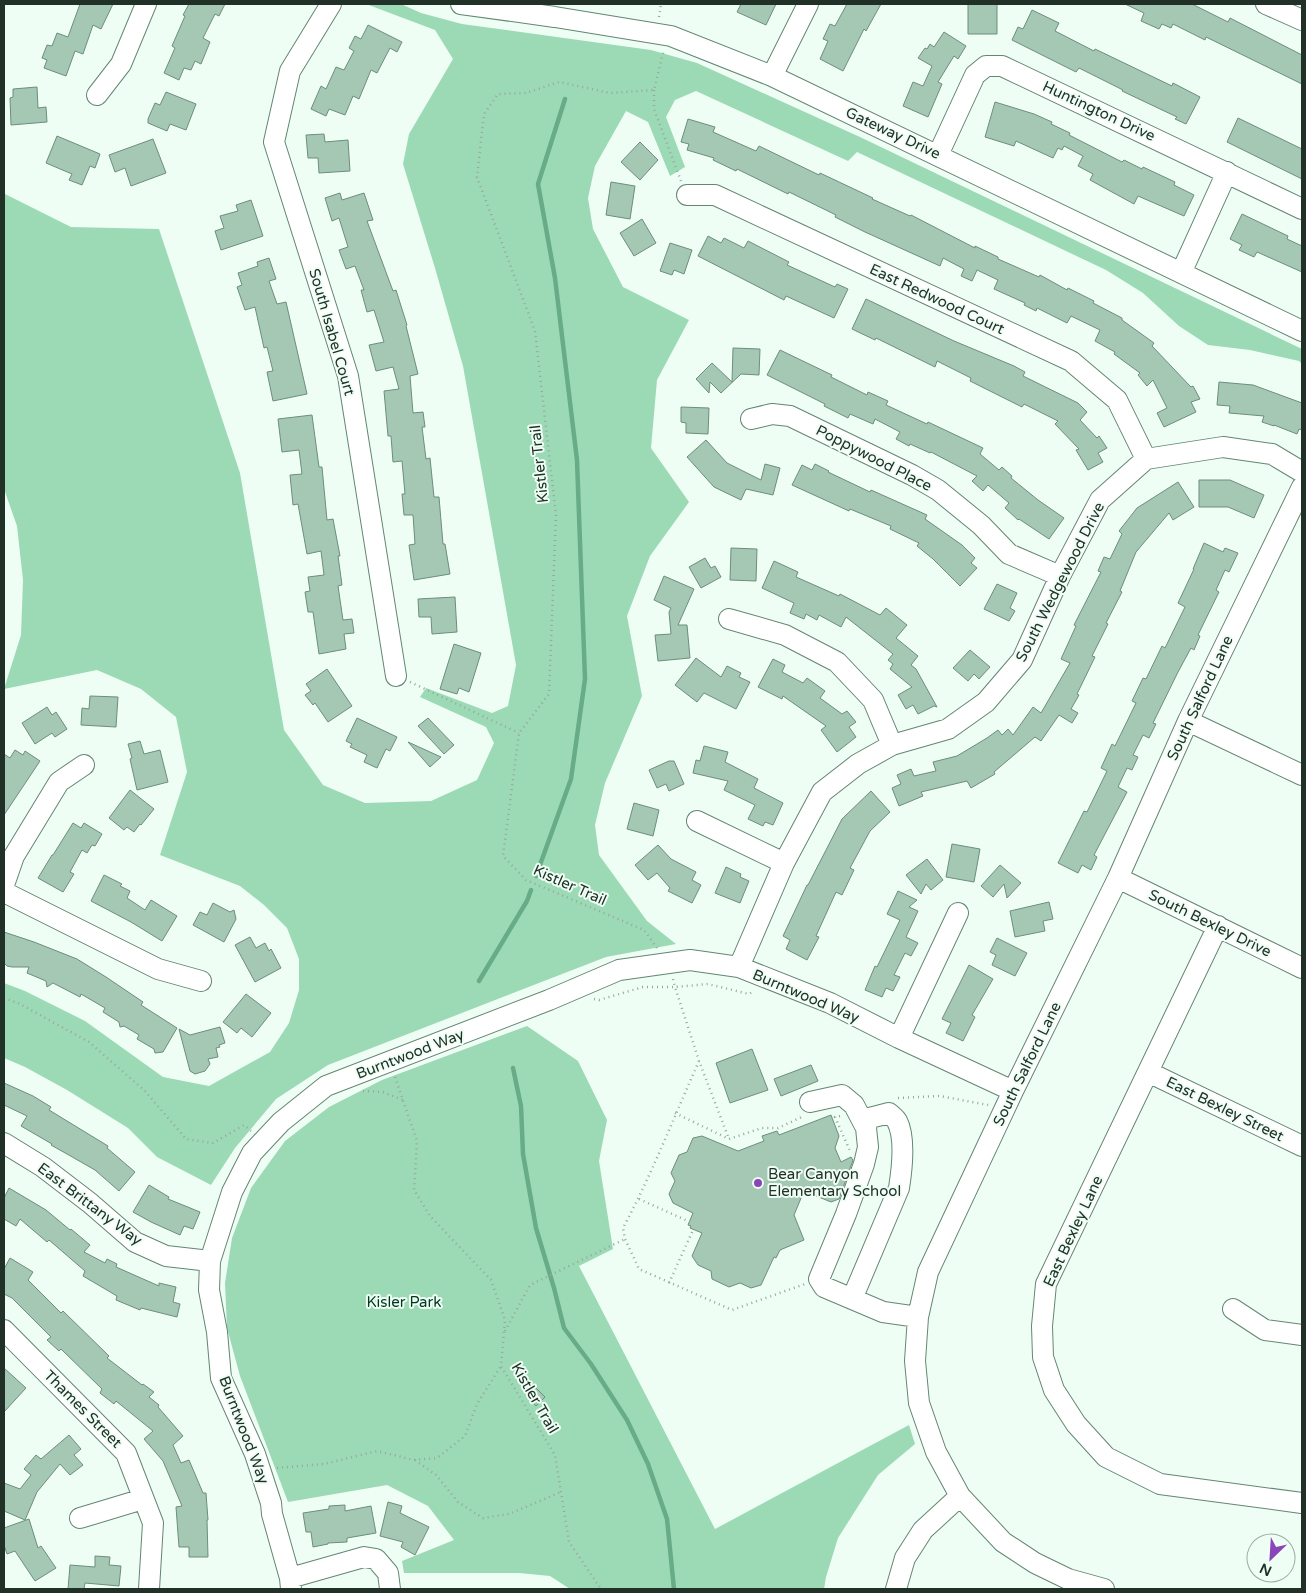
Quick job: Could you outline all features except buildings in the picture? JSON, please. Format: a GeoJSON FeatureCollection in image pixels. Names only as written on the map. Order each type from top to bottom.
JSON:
{"type":"FeatureCollection","features":[{"type":"Feature","properties":{"kind":"street"},"geometry":{"type":"LineString","coordinates":[[98,94],[121,64],[146,4]]}},
{"type":"Feature","properties":{"kind":"street","name":"South Isabel Court"},"geometry":{"type":"LineString","coordinates":[[331,4],[290,71],[274,142],[348,376],[396,676]]}},
{"type":"Feature","properties":{"kind":"street","name":"Gateway Drive"},"geometry":{"type":"LineString","coordinates":[[461,4],[671,36],[772,76],[1302,331]]}},
{"type":"Feature","properties":{"kind":"street"},"geometry":{"type":"LineString","coordinates":[[772,76],[808,4]]}},
{"type":"Feature","properties":{"kind":"street"},"geometry":{"type":"LineString","coordinates":[[1266,4],[1302,20]]}},
{"type":"Feature","properties":{"kind":"street","name":"Huntington Drive"},"geometry":{"type":"LineString","coordinates":[[938,155],[975,75],[986,66],[1002,66],[1302,208]]}},
{"type":"Feature","properties":{"kind":"street"},"geometry":{"type":"LineString","coordinates":[[1181,273],[1227,172]]}},
{"type":"Feature","properties":{"kind":"street","name":"East Redwood Court"},"geometry":{"type":"LineString","coordinates":[[687,195],[715,195],[1071,361],[1117,400],[1146,459]]}},
{"type":"Feature","properties":{"kind":"street","name":"Poppywood Place"},"geometry":{"type":"LineString","coordinates":[[751,419],[772,414],[790,416],[912,474],[938,490],[981,525],[1009,554],[1060,576]]}},
{"type":"Feature","properties":{"kind":"street"},"geometry":{"type":"LineString","coordinates":[[1146,459],[1222,447],[1272,454],[1302,472]]}},
{"type":"Feature","properties":{"kind":"street","name":"South Wedgewood Drive"},"geometry":{"type":"LineString","coordinates":[[739,967],[784,863],[822,792],[858,764],[892,745],[948,729],[986,702],[1022,660],[1060,576],[1100,500],[1146,459]]}},
{"type":"Feature","properties":{"kind":"street","name":"South Salford Lane"},"geometry":{"type":"LineString","coordinates":[[1104,1589],[1068,1579],[1034,1563],[1003,1542],[960,1496],[936,1452],[919,1404],[916,1362],[918,1317],[928,1272],[1013,1091],[1118,878],[1188,721],[1302,487]]}},
{"type":"Feature","properties":{"kind":"street"},"geometry":{"type":"LineString","coordinates":[[730,619],[785,634],[837,662],[873,700],[892,745]]}},
{"type":"Feature","properties":{"kind":"street"},"geometry":{"type":"LineString","coordinates":[[1188,721],[1302,775]]}},
{"type":"Feature","properties":{"kind":"street"},"geometry":{"type":"LineString","coordinates":[[4,885],[14,856],[59,782],[84,765]]}},
{"type":"Feature","properties":{"kind":"street"},"geometry":{"type":"LineString","coordinates":[[697,821],[784,863]]}},
{"type":"Feature","properties":{"kind":"street","name":"South Bexley Drive"},"geometry":{"type":"LineString","coordinates":[[1118,878],[1302,968]]}},
{"type":"Feature","properties":{"kind":"street"},"geometry":{"type":"LineString","coordinates":[[4,892],[158,969],[201,981]]}},
{"type":"Feature","properties":{"kind":"street"},"geometry":{"type":"LineString","coordinates":[[899,1038],[958,913]]}},
{"type":"Feature","properties":{"kind":"street","name":"East Bexley Lane"},"geometry":{"type":"LineString","coordinates":[[1218,926],[1046,1284],[1042,1326],[1043,1357],[1054,1390],[1076,1424],[1106,1457],[1160,1484],[1302,1503]]}},
{"type":"Feature","properties":{"kind":"street","name":"Burntwood Way"},"geometry":{"type":"LineString","coordinates":[[290,1584],[272,1514],[271,1503],[255,1454],[221,1378],[217,1332],[209,1290],[210,1261],[232,1192],[252,1153],[281,1122],[326,1086],[549,1000],[619,970],[690,960],[739,967],[830,1003],[899,1038],[1013,1091]]}},
{"type":"Feature","properties":{"kind":"street","name":"East Bexley Street"},"geometry":{"type":"LineString","coordinates":[[1148,1072],[1302,1146]]}},
{"type":"Feature","properties":{"kind":"street"},"geometry":{"type":"LineString","coordinates":[[807,1109],[842,1095],[854,1105],[866,1128],[868,1147],[864,1164],[846,1214],[818,1279],[824,1287],[883,1312],[918,1317]]}},
{"type":"Feature","properties":{"kind":"street"},"geometry":{"type":"LineString","coordinates":[[852,1299],[900,1188],[902,1168],[902,1139],[897,1121],[889,1113],[862,1120]]}},
{"type":"Feature","properties":{"kind":"street","name":"East Brittany Way"},"geometry":{"type":"LineString","coordinates":[[4,1143],[43,1167],[90,1203],[135,1242],[166,1256],[210,1261]]}},
{"type":"Feature","properties":{"kind":"street"},"geometry":{"type":"LineString","coordinates":[[1233,1309],[1264,1330],[1302,1335]]}},
{"type":"Feature","properties":{"kind":"street","name":"Thames Street"},"geometry":{"type":"LineString","coordinates":[[5,1334],[126,1453],[153,1523],[149,1589]]}},
{"type":"Feature","properties":{"kind":"street"},"geometry":{"type":"LineString","coordinates":[[896,1589],[905,1558],[924,1530],[960,1496]]}},
{"type":"Feature","properties":{"kind":"street"},"geometry":{"type":"LineString","coordinates":[[80,1518],[143,1499]]}},
{"type":"Feature","properties":{"kind":"street"},"geometry":{"type":"LineString","coordinates":[[290,1584],[364,1557],[376,1559],[388,1572],[390,1589]]}},
{"type":"Feature","properties":{"kind":"path"},"geometry":{"type":"LineString","coordinates":[[661,4],[656,34],[663,53],[654,90],[654,109],[687,195]]}},
{"type":"Feature","properties":{"kind":"path","name":"Kistler Trail"},"geometry":{"type":"LineString","coordinates":[[654,90],[610,93],[559,82],[526,93],[498,94],[484,114],[477,177],[536,331],[556,514],[550,694],[519,733],[503,856],[526,880],[644,930],[668,963],[700,1061],[729,1138]]}},
{"type":"Feature","properties":{"kind":"path"},"geometry":{"type":"LineString","coordinates":[[396,676],[519,733]]}},
{"type":"Feature","properties":{"kind":"path"},"geometry":{"type":"LineString","coordinates":[[592,999],[598,1000],[643,987],[708,984],[749,994],[757,989]]}},
{"type":"Feature","properties":{"kind":"path"},"geometry":{"type":"LineString","coordinates":[[4,998],[18,1002],[89,1042],[145,1091],[186,1139],[213,1143],[244,1125],[263,1141]]}},
{"type":"Feature","properties":{"kind":"path"},"geometry":{"type":"LineString","coordinates":[[700,1061],[675,1113],[639,1199],[623,1228],[625,1239],[639,1269],[732,1310],[805,1284],[809,1290]]}},
{"type":"Feature","properties":{"kind":"path","name":"Kistler Trail"},"geometry":{"type":"LineString","coordinates":[[387,1063],[396,1079],[416,1141],[414,1190],[430,1216],[491,1280],[505,1320],[502,1366],[555,1455],[569,1542],[601,1589]]}},
{"type":"Feature","properties":{"kind":"path"},"geometry":{"type":"LineString","coordinates":[[358,1092],[365,1090],[383,1092],[403,1100]]}},
{"type":"Feature","properties":{"kind":"path"},"geometry":{"type":"LineString","coordinates":[[675,1113],[729,1138],[762,1128],[778,1128],[807,1109]]}},
{"type":"Feature","properties":{"kind":"path"},"geometry":{"type":"LineString","coordinates":[[639,1199],[690,1222]]}},
{"type":"Feature","properties":{"kind":"path"},"geometry":{"type":"LineString","coordinates":[[669,1283],[693,1230]]}},
{"type":"Feature","properties":{"kind":"path"},"geometry":{"type":"LineString","coordinates":[[505,1331],[530,1285],[625,1239]]}},
{"type":"Feature","properties":{"kind":"path"},"geometry":{"type":"LineString","coordinates":[[260,1470],[324,1464],[377,1451],[414,1460],[437,1458],[465,1436],[478,1404],[502,1366]]}},
{"type":"Feature","properties":{"kind":"path"},"geometry":{"type":"LineString","coordinates":[[414,1460],[436,1475],[458,1502],[483,1518],[508,1514],[561,1492]]}},
{"type":"Feature","properties":{"kind":"green space"},"geometry":{"type":"Polygon","coordinates":[[[366,4],[401,4],[421,13],[462,24],[651,50],[697,63],[860,137],[1302,349],[1302,364],[1299,361],[1250,350],[1208,345],[1179,326],[1143,293],[1106,270],[857,152],[848,161],[696,91],[675,100],[666,117],[685,167],[670,176],[648,122],[626,111],[595,166],[588,198],[593,229],[623,287],[689,320],[657,380],[651,448],[689,502],[650,556],[627,616],[642,696],[605,783],[595,825],[599,855],[647,921],[676,944],[606,957],[328,1065],[276,1099],[235,1148],[211,1185],[157,1157],[128,1128],[67,1090],[4,1058],[4,983],[25,991],[85,1021],[163,1077],[209,1086],[270,1052],[289,1023],[299,990],[299,959],[287,928],[264,905],[240,886],[160,855],[187,772],[176,717],[141,689],[97,670],[4,689],[21,635],[23,580],[17,526],[4,489],[4,192],[71,227],[159,229],[240,473],[284,730],[323,785],[365,803],[431,801],[477,780],[494,743],[486,727],[420,697],[426,688],[492,713],[508,706],[516,665],[463,366],[403,164],[409,134],[453,59],[435,30],[366,4]]]}},
{"type":"Feature","properties":{"kind":"green space","name":"Kisler Park"},"geometry":{"type":"Polygon","coordinates":[[[527,1026],[578,1061],[607,1120],[599,1161],[613,1249],[579,1266],[715,1529],[909,1425],[915,1444],[878,1475],[838,1538],[824,1589],[570,1589],[550,1576],[519,1573],[404,1573],[402,1561],[454,1540],[428,1506],[387,1485],[288,1502],[240,1376],[227,1328],[225,1283],[232,1238],[251,1188],[285,1141],[329,1107],[382,1080],[527,1026]]]}},
{"type":"Feature","properties":{"kind":"waterway"},"geometry":{"type":"LineString","coordinates":[[536,876],[571,779],[585,679],[577,460],[555,278],[538,184],[565,99]]}},
{"type":"Feature","properties":{"kind":"waterway"},"geometry":{"type":"LineString","coordinates":[[479,981],[527,901],[531,890]]}},
{"type":"Feature","properties":{"kind":"waterway"},"geometry":{"type":"LineString","coordinates":[[513,1068],[521,1106],[523,1154],[536,1228],[564,1328],[591,1364],[627,1420],[648,1464],[667,1519],[674,1589]]}},
{"type":"Feature","properties":{"kind":"place","name":"Bear Canyon Elementary School"},"geometry":{"type":"Point","coordinates":[758,1183]}}]}
